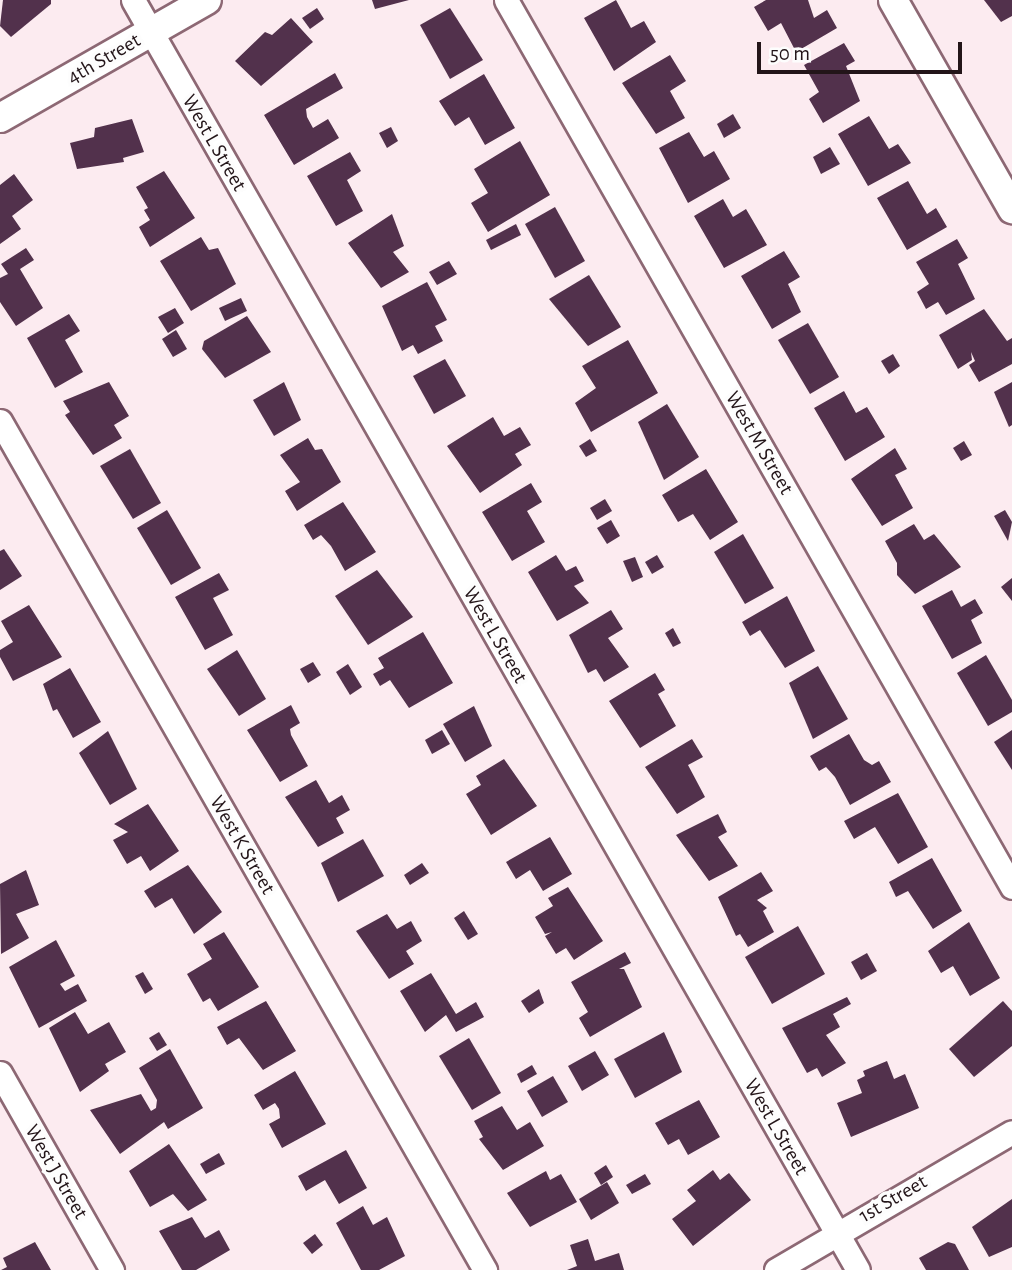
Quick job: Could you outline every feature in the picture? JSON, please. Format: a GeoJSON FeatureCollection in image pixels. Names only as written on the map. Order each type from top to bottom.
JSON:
{"type":"FeatureCollection","features":[{"type":"Feature","properties":{"kind":"street","name":"West L Street"},"geometry":{"type":"LineString","coordinates":[[132,0],[858,1270]]}},
{"type":"Feature","properties":{"kind":"street","name":"4th Street"},"geometry":{"type":"LineString","coordinates":[[0,118],[207,0]]}},
{"type":"Feature","properties":{"kind":"street","name":"West M Street"},"geometry":{"type":"LineString","coordinates":[[506,0],[1012,887]]}},
{"type":"Feature","properties":{"kind":"street"},"geometry":{"type":"LineString","coordinates":[[893,0],[1012,209]]}},
{"type":"Feature","properties":{"kind":"street","name":"West K Street"},"geometry":{"type":"LineString","coordinates":[[0,421],[485,1270]]}},
{"type":"Feature","properties":{"kind":"street","name":"West J Street"},"geometry":{"type":"LineString","coordinates":[[0,1073],[112,1270]]}},
{"type":"Feature","properties":{"kind":"street","name":"1st Street"},"geometry":{"type":"LineString","coordinates":[[776,1270],[836,1232],[1012,1132]]}},
{"type":"Feature","properties":{"kind":"building"},"geometry":{"type":"Polygon","coordinates":[[[3,0],[51,0],[51,4],[11,37],[0,26],[3,0]]]}},
{"type":"Feature","properties":{"kind":"building"},"geometry":{"type":"Polygon","coordinates":[[[372,0],[409,0],[375,9],[372,0]]]}},
{"type":"Feature","properties":{"kind":"building"},"geometry":{"type":"Polygon","coordinates":[[[616,0],[631,28],[644,21],[656,42],[614,71],[584,18],[616,0]]]}},
{"type":"Feature","properties":{"kind":"building"},"geometry":{"type":"Polygon","coordinates":[[[766,0],[808,0],[814,18],[827,10],[837,28],[796,52],[781,23],[768,31],[754,7],[766,0]]]}},
{"type":"Feature","properties":{"kind":"building"},"geometry":{"type":"Polygon","coordinates":[[[984,0],[1012,0],[1012,16],[1001,22],[984,0]]]}},
{"type":"Feature","properties":{"kind":"building"},"geometry":{"type":"Polygon","coordinates":[[[317,8],[324,19],[310,29],[302,18],[317,8]]]}},
{"type":"Feature","properties":{"kind":"building"},"geometry":{"type":"Polygon","coordinates":[[[450,8],[483,60],[450,79],[420,25],[450,8]]]}},
{"type":"Feature","properties":{"kind":"building"},"geometry":{"type":"Polygon","coordinates":[[[291,18],[313,42],[261,86],[235,61],[265,32],[272,35],[291,18]]]}},
{"type":"Feature","properties":{"kind":"building"},"geometry":{"type":"Polygon","coordinates":[[[844,43],[855,61],[846,66],[860,101],[823,123],[809,99],[819,92],[804,65],[844,43]]]}},
{"type":"Feature","properties":{"kind":"building"},"geometry":{"type":"Polygon","coordinates":[[[670,55],[686,81],[670,91],[685,118],[656,134],[622,83],[670,55]]]}},
{"type":"Feature","properties":{"kind":"building"},"geometry":{"type":"Polygon","coordinates":[[[335,73],[343,88],[306,109],[313,128],[328,119],[339,138],[294,165],[264,115],[335,73]]]}},
{"type":"Feature","properties":{"kind":"building"},"geometry":{"type":"Polygon","coordinates":[[[484,74],[515,128],[485,145],[469,117],[455,126],[439,101],[484,74]]]}},
{"type":"Feature","properties":{"kind":"building"},"geometry":{"type":"Polygon","coordinates":[[[733,114],[741,128],[724,138],[717,124],[733,114]]]}},
{"type":"Feature","properties":{"kind":"building"},"geometry":{"type":"Polygon","coordinates":[[[869,116],[889,149],[898,144],[911,163],[868,186],[838,134],[869,116]]]}},
{"type":"Feature","properties":{"kind":"building"},"geometry":{"type":"Polygon","coordinates":[[[132,119],[144,152],[123,158],[124,162],[77,169],[70,143],[94,137],[95,128],[132,119]]]}},
{"type":"Feature","properties":{"kind":"building"},"geometry":{"type":"Polygon","coordinates":[[[391,127],[398,141],[387,148],[379,133],[391,127]]]}},
{"type":"Feature","properties":{"kind":"building"},"geometry":{"type":"Polygon","coordinates":[[[689,132],[704,157],[714,151],[730,179],[688,203],[659,148],[689,132]]]}},
{"type":"Feature","properties":{"kind":"building"},"geometry":{"type":"Polygon","coordinates":[[[520,141],[550,195],[488,232],[471,203],[488,193],[474,169],[520,141]]]}},
{"type":"Feature","properties":{"kind":"building"},"geometry":{"type":"Polygon","coordinates":[[[830,147],[840,164],[821,174],[813,157],[830,147]]]}},
{"type":"Feature","properties":{"kind":"building"},"geometry":{"type":"Polygon","coordinates":[[[350,152],[361,171],[347,180],[363,211],[336,226],[307,176],[350,152]]]}},
{"type":"Feature","properties":{"kind":"building"},"geometry":{"type":"Polygon","coordinates":[[[164,171],[195,218],[150,247],[139,227],[150,220],[144,210],[148,208],[136,187],[164,171]]]}},
{"type":"Feature","properties":{"kind":"building"},"geometry":{"type":"Polygon","coordinates":[[[14,174],[33,200],[12,216],[21,229],[0,244],[0,185],[14,174]]]}},
{"type":"Feature","properties":{"kind":"building"},"geometry":{"type":"Polygon","coordinates":[[[908,181],[927,214],[936,208],[947,227],[907,250],[877,198],[908,181]]]}},
{"type":"Feature","properties":{"kind":"building"},"geometry":{"type":"Polygon","coordinates":[[[723,199],[733,217],[746,209],[767,245],[724,268],[694,216],[723,199]]]}},
{"type":"Feature","properties":{"kind":"building"},"geometry":{"type":"Polygon","coordinates":[[[555,207],[585,261],[555,278],[525,224],[555,207]]]}},
{"type":"Feature","properties":{"kind":"building"},"geometry":{"type":"Polygon","coordinates":[[[392,214],[404,246],[393,252],[409,272],[381,288],[348,243],[392,214]]]}},
{"type":"Feature","properties":{"kind":"building"},"geometry":{"type":"Polygon","coordinates":[[[516,224],[521,235],[491,250],[486,240],[516,224]]]}},
{"type":"Feature","properties":{"kind":"building"},"geometry":{"type":"Polygon","coordinates":[[[201,237],[209,250],[218,248],[236,284],[191,311],[160,261],[201,237]]]}},
{"type":"Feature","properties":{"kind":"building"},"geometry":{"type":"Polygon","coordinates":[[[957,239],[968,258],[958,264],[975,299],[946,315],[938,302],[926,309],[917,292],[929,284],[916,262],[957,239]]]}},
{"type":"Feature","properties":{"kind":"building"},"geometry":{"type":"Polygon","coordinates":[[[26,248],[34,260],[20,269],[43,308],[16,326],[0,302],[0,278],[8,274],[1,264],[26,248]]]}},
{"type":"Feature","properties":{"kind":"building"},"geometry":{"type":"Polygon","coordinates":[[[784,251],[800,277],[788,284],[801,312],[772,329],[741,276],[784,251]]]}},
{"type":"Feature","properties":{"kind":"building"},"geometry":{"type":"Polygon","coordinates":[[[449,261],[457,274],[437,285],[429,272],[449,261]]]}},
{"type":"Feature","properties":{"kind":"building"},"geometry":{"type":"Polygon","coordinates":[[[589,275],[621,327],[588,346],[549,299],[589,275]]]}},
{"type":"Feature","properties":{"kind":"building"},"geometry":{"type":"Polygon","coordinates":[[[427,282],[447,320],[435,326],[443,341],[418,354],[413,345],[402,351],[382,306],[427,282]]]}},
{"type":"Feature","properties":{"kind":"building"},"geometry":{"type":"Polygon","coordinates":[[[241,298],[247,311],[225,321],[219,308],[241,298]]]}},
{"type":"Feature","properties":{"kind":"building"},"geometry":{"type":"Polygon","coordinates":[[[175,308],[184,323],[168,333],[158,317],[175,308]]]}},
{"type":"Feature","properties":{"kind":"building"},"geometry":{"type":"Polygon","coordinates":[[[984,309],[1007,341],[1012,338],[1012,364],[979,382],[969,365],[975,361],[971,352],[972,360],[958,369],[939,335],[984,309]]]}},
{"type":"Feature","properties":{"kind":"building"},"geometry":{"type":"Polygon","coordinates":[[[69,314],[80,331],[65,340],[83,372],[55,388],[27,338],[69,314]]]}},
{"type":"Feature","properties":{"kind":"building"},"geometry":{"type":"Polygon","coordinates":[[[247,316],[271,352],[225,378],[202,349],[204,341],[247,316]]]}},
{"type":"Feature","properties":{"kind":"building"},"geometry":{"type":"Polygon","coordinates":[[[808,323],[839,377],[810,394],[778,340],[808,323]]]}},
{"type":"Feature","properties":{"kind":"building"},"geometry":{"type":"Polygon","coordinates":[[[176,330],[187,349],[173,357],[162,339],[176,330]]]}},
{"type":"Feature","properties":{"kind":"building"},"geometry":{"type":"Polygon","coordinates":[[[628,340],[658,393],[591,432],[575,403],[596,388],[582,366],[628,340]]]}},
{"type":"Feature","properties":{"kind":"building"},"geometry":{"type":"Polygon","coordinates":[[[893,354],[900,366],[889,374],[881,361],[893,354]]]}},
{"type":"Feature","properties":{"kind":"building"},"geometry":{"type":"Polygon","coordinates":[[[445,359],[466,396],[434,414],[413,376],[445,359]]]}},
{"type":"Feature","properties":{"kind":"building"},"geometry":{"type":"Polygon","coordinates":[[[109,382],[129,416],[114,425],[122,438],[93,455],[65,415],[70,412],[63,401],[109,382]]]}},
{"type":"Feature","properties":{"kind":"building"},"geometry":{"type":"Polygon","coordinates":[[[284,382],[301,420],[274,436],[253,400],[284,382]]]}},
{"type":"Feature","properties":{"kind":"building"},"geometry":{"type":"Polygon","coordinates":[[[1012,382],[1012,425],[1009,427],[994,392],[1012,382]]]}},
{"type":"Feature","properties":{"kind":"building"},"geometry":{"type":"Polygon","coordinates":[[[844,391],[856,413],[867,407],[885,437],[845,461],[814,408],[844,391]]]}},
{"type":"Feature","properties":{"kind":"building"},"geometry":{"type":"Polygon","coordinates":[[[667,404],[699,457],[664,480],[638,422],[667,404]]]}},
{"type":"Feature","properties":{"kind":"building"},"geometry":{"type":"Polygon","coordinates":[[[493,417],[504,436],[520,427],[531,445],[515,454],[522,465],[480,493],[447,446],[493,417]]]}},
{"type":"Feature","properties":{"kind":"building"},"geometry":{"type":"Polygon","coordinates":[[[308,438],[315,450],[322,449],[341,482],[297,511],[285,491],[300,482],[280,455],[308,438]]]}},
{"type":"Feature","properties":{"kind":"building"},"geometry":{"type":"Polygon","coordinates":[[[590,439],[597,451],[586,457],[579,446],[590,439]]]}},
{"type":"Feature","properties":{"kind":"building"},"geometry":{"type":"Polygon","coordinates":[[[964,441],[972,455],[961,461],[953,448],[964,441]]]}},
{"type":"Feature","properties":{"kind":"building"},"geometry":{"type":"Polygon","coordinates":[[[895,448],[907,469],[895,475],[913,508],[882,526],[851,479],[895,448]]]}},
{"type":"Feature","properties":{"kind":"building"},"geometry":{"type":"Polygon","coordinates":[[[130,449],[161,503],[133,519],[100,466],[130,449]]]}},
{"type":"Feature","properties":{"kind":"building"},"geometry":{"type":"Polygon","coordinates":[[[706,469],[738,522],[710,540],[693,514],[678,522],[662,495],[706,469]]]}},
{"type":"Feature","properties":{"kind":"building"},"geometry":{"type":"Polygon","coordinates":[[[531,483],[542,502],[527,511],[545,542],[512,561],[482,512],[531,483]]]}},
{"type":"Feature","properties":{"kind":"building"},"geometry":{"type":"Polygon","coordinates":[[[605,499],[612,511],[597,520],[590,508],[605,499]]]}},
{"type":"Feature","properties":{"kind":"building"},"geometry":{"type":"Polygon","coordinates":[[[343,502],[376,552],[345,571],[331,546],[321,535],[313,540],[304,525],[343,502]]]}},
{"type":"Feature","properties":{"kind":"building"},"geometry":{"type":"Polygon","coordinates":[[[167,510],[201,568],[171,585],[137,528],[167,510]]]}},
{"type":"Feature","properties":{"kind":"building"},"geometry":{"type":"Polygon","coordinates":[[[1005,510],[1012,522],[1008,541],[994,516],[1005,510]]]}},
{"type":"Feature","properties":{"kind":"building"},"geometry":{"type":"Polygon","coordinates":[[[611,520],[620,536],[607,544],[597,528],[611,520]]]}},
{"type":"Feature","properties":{"kind":"building"},"geometry":{"type":"Polygon","coordinates":[[[914,524],[924,540],[934,534],[961,567],[915,594],[897,575],[897,563],[885,541],[914,524]]]}},
{"type":"Feature","properties":{"kind":"building"},"geometry":{"type":"Polygon","coordinates":[[[743,534],[774,588],[745,604],[714,552],[743,534]]]}},
{"type":"Feature","properties":{"kind":"building"},"geometry":{"type":"Polygon","coordinates":[[[4,549],[22,576],[0,590],[0,551],[4,549]]]}},
{"type":"Feature","properties":{"kind":"building"},"geometry":{"type":"Polygon","coordinates":[[[556,555],[566,571],[576,566],[584,581],[574,586],[589,603],[557,621],[528,572],[556,555]]]}},
{"type":"Feature","properties":{"kind":"building"},"geometry":{"type":"Polygon","coordinates":[[[657,555],[664,567],[652,574],[645,562],[657,555]]]}},
{"type":"Feature","properties":{"kind":"building"},"geometry":{"type":"Polygon","coordinates":[[[635,557],[643,577],[632,582],[623,561],[635,557]]]}},
{"type":"Feature","properties":{"kind":"building"},"geometry":{"type":"Polygon","coordinates":[[[377,570],[413,617],[368,645],[335,596],[377,570]]]}},
{"type":"Feature","properties":{"kind":"building"},"geometry":{"type":"Polygon","coordinates":[[[219,573],[229,590],[213,598],[233,635],[205,650],[175,597],[219,573]]]}},
{"type":"Feature","properties":{"kind":"building"},"geometry":{"type":"Polygon","coordinates":[[[1012,578],[1012,601],[1001,587],[1012,578]]]}},
{"type":"Feature","properties":{"kind":"building"},"geometry":{"type":"Polygon","coordinates":[[[952,590],[961,607],[975,599],[983,613],[971,620],[982,643],[952,659],[922,606],[952,590]]]}},
{"type":"Feature","properties":{"kind":"building"},"geometry":{"type":"Polygon","coordinates":[[[787,596],[815,651],[785,668],[760,630],[750,636],[742,622],[787,596]]]}},
{"type":"Feature","properties":{"kind":"building"},"geometry":{"type":"Polygon","coordinates":[[[29,605],[62,657],[13,681],[0,657],[0,650],[13,642],[1,621],[29,605]]]}},
{"type":"Feature","properties":{"kind":"building"},"geometry":{"type":"Polygon","coordinates":[[[611,610],[623,629],[608,638],[629,667],[604,682],[596,669],[588,673],[569,635],[611,610]]]}},
{"type":"Feature","properties":{"kind":"building"},"geometry":{"type":"Polygon","coordinates":[[[673,628],[681,643],[673,647],[665,633],[673,628]]]}},
{"type":"Feature","properties":{"kind":"building"},"geometry":{"type":"Polygon","coordinates":[[[423,632],[453,683],[409,708],[390,680],[380,686],[373,674],[384,668],[378,658],[423,632]]]}},
{"type":"Feature","properties":{"kind":"building"},"geometry":{"type":"Polygon","coordinates":[[[237,650],[266,699],[239,716],[207,669],[237,650]]]}},
{"type":"Feature","properties":{"kind":"building"},"geometry":{"type":"Polygon","coordinates":[[[986,655],[1012,700],[1012,712],[988,726],[957,673],[986,655]]]}},
{"type":"Feature","properties":{"kind":"building"},"geometry":{"type":"Polygon","coordinates":[[[313,662],[321,675],[308,683],[300,669],[313,662]]]}},
{"type":"Feature","properties":{"kind":"building"},"geometry":{"type":"Polygon","coordinates":[[[348,664],[362,687],[350,695],[336,672],[348,664]]]}},
{"type":"Feature","properties":{"kind":"building"},"geometry":{"type":"Polygon","coordinates":[[[818,666],[848,719],[813,739],[789,683],[818,666]]]}},
{"type":"Feature","properties":{"kind":"building"},"geometry":{"type":"Polygon","coordinates":[[[70,668],[101,722],[73,738],[57,709],[53,711],[43,684],[70,668]]]}},
{"type":"Feature","properties":{"kind":"building"},"geometry":{"type":"Polygon","coordinates":[[[655,673],[665,690],[658,694],[676,726],[640,748],[609,701],[655,673]]]}},
{"type":"Feature","properties":{"kind":"building"},"geometry":{"type":"Polygon","coordinates":[[[291,705],[300,723],[290,729],[291,735],[308,766],[280,782],[247,730],[291,705]]]}},
{"type":"Feature","properties":{"kind":"building"},"geometry":{"type":"Polygon","coordinates":[[[474,706],[492,746],[465,762],[443,724],[474,706]]]}},
{"type":"Feature","properties":{"kind":"building"},"geometry":{"type":"Polygon","coordinates":[[[442,730],[450,744],[432,754],[425,740],[442,730]]]}},
{"type":"Feature","properties":{"kind":"building"},"geometry":{"type":"Polygon","coordinates":[[[1012,730],[1012,770],[994,742],[1012,730]]]}},
{"type":"Feature","properties":{"kind":"building"},"geometry":{"type":"Polygon","coordinates":[[[108,731],[137,789],[110,805],[79,753],[108,731]]]}},
{"type":"Feature","properties":{"kind":"building"},"geometry":{"type":"Polygon","coordinates":[[[849,734],[864,760],[872,765],[879,761],[891,782],[850,805],[835,777],[826,767],[819,771],[810,756],[849,734]]]}},
{"type":"Feature","properties":{"kind":"building"},"geometry":{"type":"Polygon","coordinates":[[[692,739],[703,757],[688,765],[705,797],[677,814],[645,767],[692,739]]]}},
{"type":"Feature","properties":{"kind":"building"},"geometry":{"type":"Polygon","coordinates":[[[504,759],[537,806],[491,835],[466,794],[481,785],[476,776],[504,759]]]}},
{"type":"Feature","properties":{"kind":"building"},"geometry":{"type":"Polygon","coordinates":[[[316,780],[329,803],[342,795],[350,810],[336,818],[344,833],[318,847],[285,797],[316,780]]]}},
{"type":"Feature","properties":{"kind":"building"},"geometry":{"type":"Polygon","coordinates":[[[898,793],[928,847],[898,864],[875,827],[854,839],[844,821],[898,793]]]}},
{"type":"Feature","properties":{"kind":"building"},"geometry":{"type":"Polygon","coordinates":[[[148,804],[179,851],[150,871],[141,856],[127,864],[113,840],[128,832],[114,824],[148,804]]]}},
{"type":"Feature","properties":{"kind":"building"},"geometry":{"type":"Polygon","coordinates":[[[718,814],[727,832],[718,837],[738,866],[709,881],[676,835],[718,814]]]}},
{"type":"Feature","properties":{"kind":"building"},"geometry":{"type":"Polygon","coordinates":[[[550,837],[572,874],[543,891],[530,870],[516,879],[506,862],[550,837]]]}},
{"type":"Feature","properties":{"kind":"building"},"geometry":{"type":"Polygon","coordinates":[[[363,839],[384,876],[338,902],[321,863],[363,839]]]}},
{"type":"Feature","properties":{"kind":"building"},"geometry":{"type":"Polygon","coordinates":[[[932,858],[962,911],[933,929],[908,891],[896,897],[889,882],[932,858]]]}},
{"type":"Feature","properties":{"kind":"building"},"geometry":{"type":"Polygon","coordinates":[[[422,863],[429,873],[410,885],[404,875],[422,863]]]}},
{"type":"Feature","properties":{"kind":"building"},"geometry":{"type":"Polygon","coordinates":[[[188,865],[222,912],[194,934],[172,898],[155,908],[144,891],[188,865]]]}},
{"type":"Feature","properties":{"kind":"building"},"geometry":{"type":"Polygon","coordinates":[[[26,870],[39,905],[16,914],[29,938],[1,954],[0,884],[26,870]]]}},
{"type":"Feature","properties":{"kind":"building"},"geometry":{"type":"Polygon","coordinates":[[[761,872],[773,891],[757,900],[767,908],[763,911],[774,932],[748,947],[740,934],[736,936],[718,897],[761,872]]]}},
{"type":"Feature","properties":{"kind":"building"},"geometry":{"type":"Polygon","coordinates":[[[568,887],[603,941],[574,960],[566,948],[556,954],[545,936],[552,932],[545,934],[535,917],[553,906],[548,898],[568,887]]]}},
{"type":"Feature","properties":{"kind":"building"},"geometry":{"type":"Polygon","coordinates":[[[464,911],[478,934],[468,940],[454,918],[464,911]]]}},
{"type":"Feature","properties":{"kind":"building"},"geometry":{"type":"Polygon","coordinates":[[[387,914],[397,929],[411,921],[422,941],[406,951],[414,964],[389,979],[356,931],[387,914]]]}},
{"type":"Feature","properties":{"kind":"building"},"geometry":{"type":"Polygon","coordinates":[[[969,922],[1000,978],[970,996],[953,966],[941,973],[928,951],[969,922]]]}},
{"type":"Feature","properties":{"kind":"building"},"geometry":{"type":"Polygon","coordinates":[[[798,926],[825,974],[772,1004],[745,957],[798,926]]]}},
{"type":"Feature","properties":{"kind":"building"},"geometry":{"type":"Polygon","coordinates":[[[224,932],[259,987],[218,1011],[210,998],[203,1002],[187,974],[212,959],[203,944],[224,932]]]}},
{"type":"Feature","properties":{"kind":"building"},"geometry":{"type":"Polygon","coordinates":[[[56,940],[75,976],[60,984],[65,991],[78,984],[87,1001],[39,1028],[9,967],[56,940]]]}},
{"type":"Feature","properties":{"kind":"building"},"geometry":{"type":"Polygon","coordinates":[[[625,952],[631,963],[619,969],[624,969],[642,1007],[590,1037],[579,1018],[588,1012],[571,982],[625,952]]]}},
{"type":"Feature","properties":{"kind":"building"},"geometry":{"type":"Polygon","coordinates":[[[867,953],[877,971],[861,980],[851,962],[867,953]]]}},
{"type":"Feature","properties":{"kind":"building"},"geometry":{"type":"Polygon","coordinates":[[[143,972],[153,989],[145,994],[135,976],[143,972]]]}},
{"type":"Feature","properties":{"kind":"building"},"geometry":{"type":"Polygon","coordinates":[[[431,973],[456,1014],[476,1002],[484,1017],[456,1032],[446,1015],[425,1032],[400,991],[431,973]]]}},
{"type":"Feature","properties":{"kind":"building"},"geometry":{"type":"Polygon","coordinates":[[[539,989],[544,1003],[529,1013],[521,1001],[539,989]]]}},
{"type":"Feature","properties":{"kind":"building"},"geometry":{"type":"Polygon","coordinates":[[[847,997],[851,1004],[833,1014],[840,1027],[826,1035],[846,1063],[822,1077],[817,1068],[807,1073],[782,1028],[847,997]]]}},
{"type":"Feature","properties":{"kind":"building"},"geometry":{"type":"Polygon","coordinates":[[[266,1001],[296,1051],[263,1070],[239,1038],[227,1045],[217,1027],[266,1001]]]}},
{"type":"Feature","properties":{"kind":"building"},"geometry":{"type":"Polygon","coordinates":[[[1003,1001],[1012,1011],[1012,1046],[974,1077],[949,1049],[1003,1001]]]}},
{"type":"Feature","properties":{"kind":"building"},"geometry":{"type":"Polygon","coordinates":[[[75,1012],[88,1034],[109,1022],[126,1052],[105,1064],[109,1071],[80,1092],[49,1028],[75,1012]]]}},
{"type":"Feature","properties":{"kind":"building"},"geometry":{"type":"Polygon","coordinates":[[[159,1032],[167,1045],[157,1051],[149,1038],[159,1032]]]}},
{"type":"Feature","properties":{"kind":"building"},"geometry":{"type":"Polygon","coordinates":[[[664,1032],[682,1072],[635,1098],[614,1059],[664,1032]]]}},
{"type":"Feature","properties":{"kind":"building"},"geometry":{"type":"Polygon","coordinates":[[[469,1038],[501,1093],[472,1110],[439,1056],[469,1038]]]}},
{"type":"Feature","properties":{"kind":"building"},"geometry":{"type":"Polygon","coordinates":[[[170,1049],[203,1108],[168,1129],[164,1122],[120,1154],[90,1110],[141,1094],[151,1111],[156,1108],[157,1100],[139,1068],[170,1049]]]}},
{"type":"Feature","properties":{"kind":"building"},"geometry":{"type":"Polygon","coordinates":[[[595,1051],[609,1075],[582,1091],[568,1066],[595,1051]]]}},
{"type":"Feature","properties":{"kind":"building"},"geometry":{"type":"Polygon","coordinates":[[[887,1061],[894,1079],[905,1074],[919,1108],[851,1137],[837,1103],[862,1093],[857,1080],[865,1076],[863,1071],[887,1061]]]}},
{"type":"Feature","properties":{"kind":"building"},"geometry":{"type":"Polygon","coordinates":[[[532,1065],[537,1074],[521,1083],[517,1074],[532,1065]]]}},
{"type":"Feature","properties":{"kind":"building"},"geometry":{"type":"Polygon","coordinates":[[[295,1071],[326,1124],[282,1148],[269,1124],[280,1118],[279,1109],[275,1103],[263,1110],[254,1095],[295,1071]]]}},
{"type":"Feature","properties":{"kind":"building"},"geometry":{"type":"Polygon","coordinates":[[[553,1076],[568,1102],[542,1117],[527,1091],[553,1076]]]}},
{"type":"Feature","properties":{"kind":"building"},"geometry":{"type":"Polygon","coordinates":[[[699,1100],[720,1137],[688,1155],[679,1139],[668,1145],[655,1123],[699,1100]]]}},
{"type":"Feature","properties":{"kind":"building"},"geometry":{"type":"Polygon","coordinates":[[[502,1106],[517,1130],[530,1122],[544,1146],[503,1170],[479,1139],[483,1137],[474,1121],[502,1106]]]}},
{"type":"Feature","properties":{"kind":"building"},"geometry":{"type":"Polygon","coordinates":[[[169,1144],[207,1200],[188,1211],[173,1194],[150,1207],[129,1171],[169,1144]]]}},
{"type":"Feature","properties":{"kind":"building"},"geometry":{"type":"Polygon","coordinates":[[[346,1150],[367,1188],[339,1204],[325,1180],[306,1191],[298,1176],[346,1150]]]}},
{"type":"Feature","properties":{"kind":"building"},"geometry":{"type":"Polygon","coordinates":[[[219,1153],[225,1164],[206,1174],[200,1164],[219,1153]]]}},
{"type":"Feature","properties":{"kind":"building"},"geometry":{"type":"Polygon","coordinates":[[[606,1165],[613,1177],[601,1185],[594,1173],[606,1165]]]}},
{"type":"Feature","properties":{"kind":"building"},"geometry":{"type":"Polygon","coordinates":[[[713,1170],[720,1180],[729,1173],[751,1200],[693,1246],[672,1219],[696,1201],[687,1190],[713,1170]]]}},
{"type":"Feature","properties":{"kind":"building"},"geometry":{"type":"Polygon","coordinates":[[[546,1171],[550,1180],[561,1174],[577,1202],[530,1227],[507,1193],[546,1171]]]}},
{"type":"Feature","properties":{"kind":"building"},"geometry":{"type":"Polygon","coordinates":[[[645,1174],[651,1184],[632,1194],[626,1185],[645,1174]]]}},
{"type":"Feature","properties":{"kind":"building"},"geometry":{"type":"Polygon","coordinates":[[[607,1182],[619,1203],[591,1220],[579,1199],[607,1182]]]}},
{"type":"Feature","properties":{"kind":"building"},"geometry":{"type":"Polygon","coordinates":[[[1012,1199],[1012,1247],[989,1257],[972,1227],[1012,1199]]]}},
{"type":"Feature","properties":{"kind":"building"},"geometry":{"type":"Polygon","coordinates":[[[363,1206],[373,1225],[387,1217],[405,1256],[379,1270],[361,1270],[336,1223],[363,1206]]]}},
{"type":"Feature","properties":{"kind":"building"},"geometry":{"type":"Polygon","coordinates":[[[192,1217],[205,1238],[219,1230],[230,1250],[196,1270],[182,1270],[159,1231],[192,1217]]]}},
{"type":"Feature","properties":{"kind":"building"},"geometry":{"type":"Polygon","coordinates":[[[315,1234],[323,1245],[312,1254],[303,1243],[315,1234]]]}},
{"type":"Feature","properties":{"kind":"building"},"geometry":{"type":"Polygon","coordinates":[[[588,1239],[595,1261],[619,1253],[624,1270],[567,1270],[577,1266],[570,1245],[588,1239]]]}},
{"type":"Feature","properties":{"kind":"building"},"geometry":{"type":"Polygon","coordinates":[[[35,1242],[51,1270],[1,1270],[7,1267],[3,1258],[35,1242]]]}},
{"type":"Feature","properties":{"kind":"building"},"geometry":{"type":"Polygon","coordinates":[[[948,1242],[955,1244],[969,1270],[926,1270],[919,1258],[948,1242]]]}}]}
